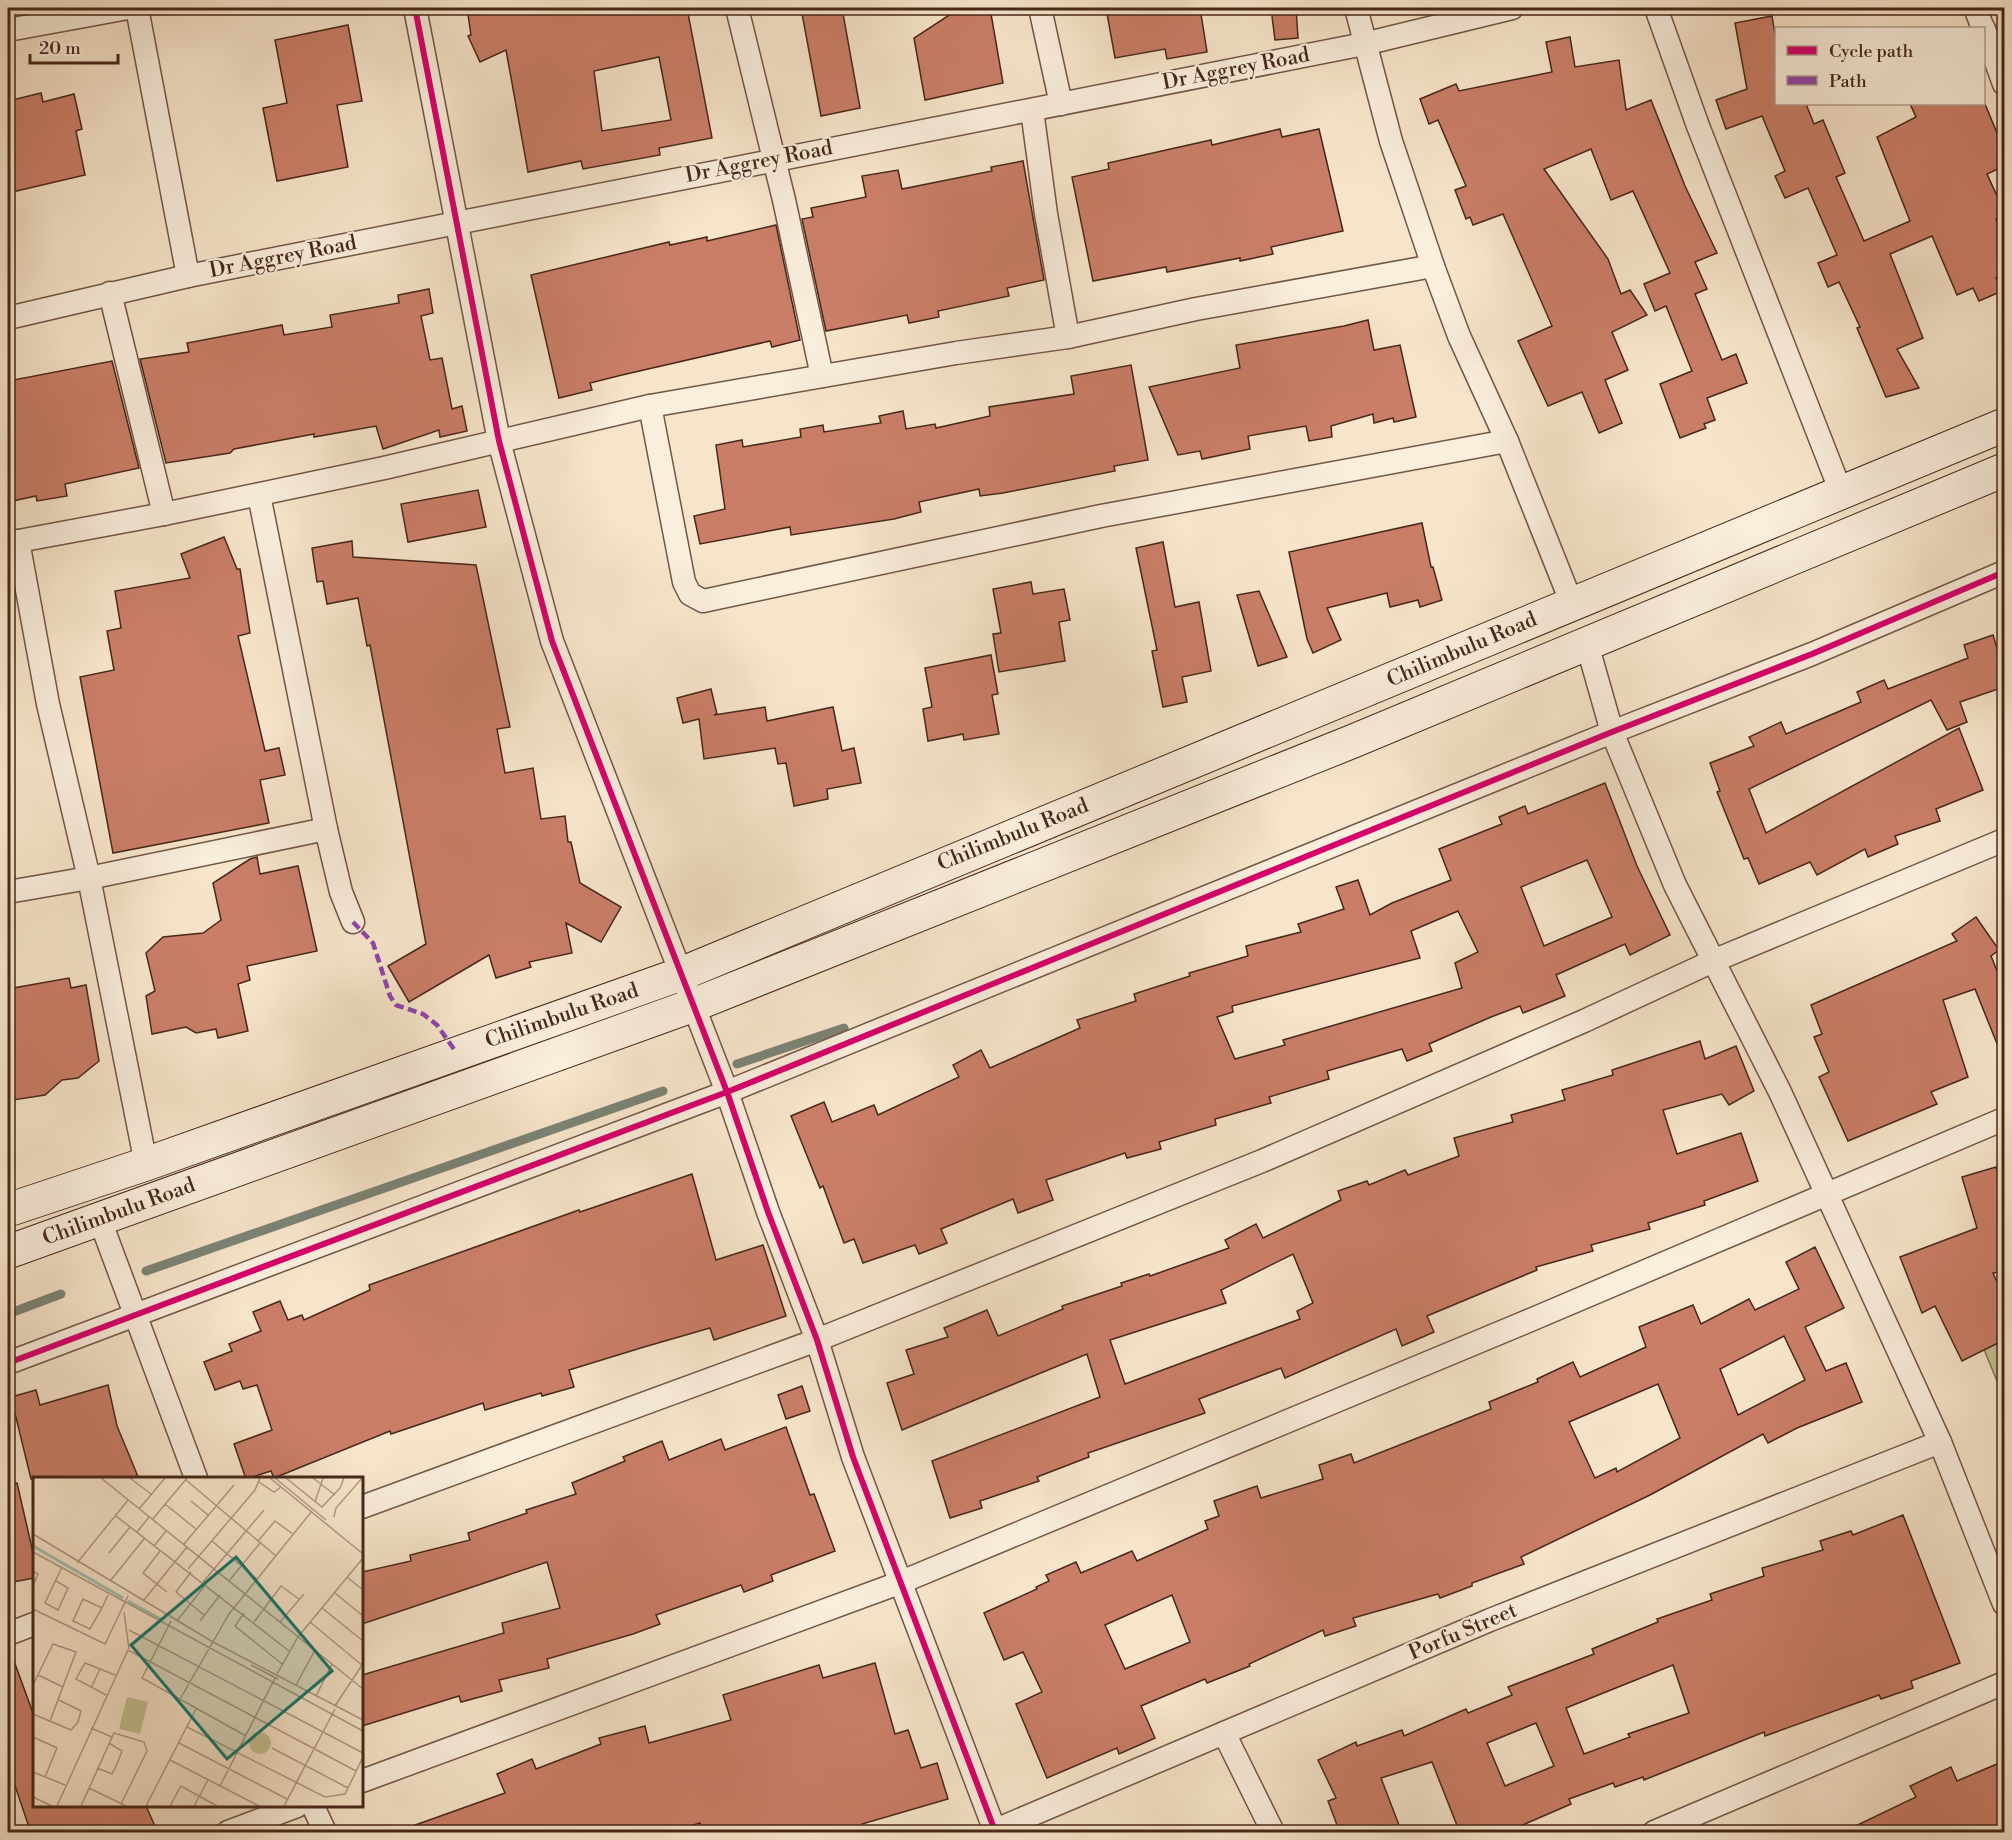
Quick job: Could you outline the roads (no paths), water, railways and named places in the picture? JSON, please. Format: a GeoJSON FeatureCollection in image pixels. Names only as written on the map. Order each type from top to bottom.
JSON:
{"type":"FeatureCollection","features":[{"type":"Feature","properties":{"kind":"main road","name":"Chilimbulu Road"},"geometry":{"type":"LineString","coordinates":[[8,1210],[146,1164],[681,974],[2004,425]]}},
{"type":"Feature","properties":{"kind":"main road","name":"Chilimbulu Road"},"geometry":{"type":"LineString","coordinates":[[8,1252],[691,1006],[1351,742],[2004,470]]}},
{"type":"Feature","properties":{"kind":"street"},"geometry":{"type":"LineString","coordinates":[[8,30],[128,8]]}},
{"type":"Feature","properties":{"kind":"street"},"geometry":{"type":"LineString","coordinates":[[137,8],[189,276]]}},
{"type":"Feature","properties":{"kind":"street"},"geometry":{"type":"LineString","coordinates":[[415,8],[499,441],[552,641],[681,974],[691,1006],[727,1092],[768,1212],[817,1340],[853,1457],[993,1832]]}},
{"type":"Feature","properties":{"kind":"street"},"geometry":{"type":"LineString","coordinates":[[737,8],[774,159],[822,376]]}},
{"type":"Feature","properties":{"kind":"street"},"geometry":{"type":"LineString","coordinates":[[1040,8],[1061,104]]}},
{"type":"Feature","properties":{"kind":"street"},"geometry":{"type":"LineString","coordinates":[[1356,8],[1391,141],[1433,266],[1460,336],[1507,441],[1572,604]]}},
{"type":"Feature","properties":{"kind":"street","name":"Dr Aggrey Road"},"geometry":{"type":"LineString","coordinates":[[8,318],[189,276],[1364,44],[1512,8]]}},
{"type":"Feature","properties":{"kind":"street"},"geometry":{"type":"LineString","coordinates":[[1656,8],[1698,126],[1841,492]]}},
{"type":"Feature","properties":{"kind":"street"},"geometry":{"type":"LineString","coordinates":[[1975,8],[1982,27]]}},
{"type":"Feature","properties":{"kind":"street"},"geometry":{"type":"LineString","coordinates":[[1985,34],[2004,84]]}},
{"type":"Feature","properties":{"kind":"street"},"geometry":{"type":"LineString","coordinates":[[1032,110],[1046,214],[1068,337]]}},
{"type":"Feature","properties":{"kind":"street"},"geometry":{"type":"LineString","coordinates":[[146,1164],[89,878],[13,542],[259,495],[650,406],[1068,337],[1255,297],[1433,266]]}},
{"type":"Feature","properties":{"kind":"street"},"geometry":{"type":"LineString","coordinates":[[110,293],[164,514]]}},
{"type":"Feature","properties":{"kind":"street"},"geometry":{"type":"LineString","coordinates":[[650,406],[684,582],[690,594],[703,601],[1101,516],[1507,441]]}},
{"type":"Feature","properties":{"kind":"street"},"geometry":{"type":"LineString","coordinates":[[259,495],[326,829],[341,892],[353,922]]}},
{"type":"Feature","properties":{"kind":"street"},"geometry":{"type":"LineString","coordinates":[[8,1363],[727,1092],[1612,732],[1812,654],[2004,572]]}},
{"type":"Feature","properties":{"kind":"street"},"geometry":{"type":"LineString","coordinates":[[1587,644],[1612,732],[1675,885],[1780,1092],[1940,1442],[2004,1604]]}},
{"type":"Feature","properties":{"kind":"street"},"geometry":{"type":"LineString","coordinates":[[8,892],[89,878],[326,829]]}},
{"type":"Feature","properties":{"kind":"street"},"geometry":{"type":"LineString","coordinates":[[363,1507],[817,1340],[1262,1161],[1584,1021],[1713,961],[2004,840]]}},
{"type":"Feature","properties":{"kind":"street"},"geometry":{"type":"LineString","coordinates":[[363,1781],[899,1583],[2004,1119]]}},
{"type":"Feature","properties":{"kind":"street"},"geometry":{"type":"LineString","coordinates":[[100,1220],[195,1477]]}},
{"type":"Feature","properties":{"kind":"street","name":"Porfu Street"},"geometry":{"type":"LineString","coordinates":[[993,1832],[1490,1620],[1940,1442]]}},
{"type":"Feature","properties":{"kind":"street"},"geometry":{"type":"LineString","coordinates":[[8,1634],[33,1624]]}},
{"type":"Feature","properties":{"kind":"street"},"geometry":{"type":"LineString","coordinates":[[1654,1833],[2004,1683]]}},
{"type":"Feature","properties":{"kind":"street"},"geometry":{"type":"LineString","coordinates":[[1224,1733],[1273,1833]]}},
{"type":"Feature","properties":{"kind":"street"},"geometry":{"type":"LineString","coordinates":[[228,1833],[294,1807]]}},
{"type":"Feature","properties":{"kind":"street"},"geometry":{"type":"LineString","coordinates":[[314,1807],[325,1833]]}},
{"type":"Feature","properties":{"kind":"waterway"},"geometry":{"type":"LineString","coordinates":[[737,1064],[844,1028]]}},
{"type":"Feature","properties":{"kind":"waterway"},"geometry":{"type":"LineString","coordinates":[[146,1271],[663,1091]]}},
{"type":"Feature","properties":{"kind":"waterway"},"geometry":{"type":"LineString","coordinates":[[8,1314],[61,1294]]}}]}
